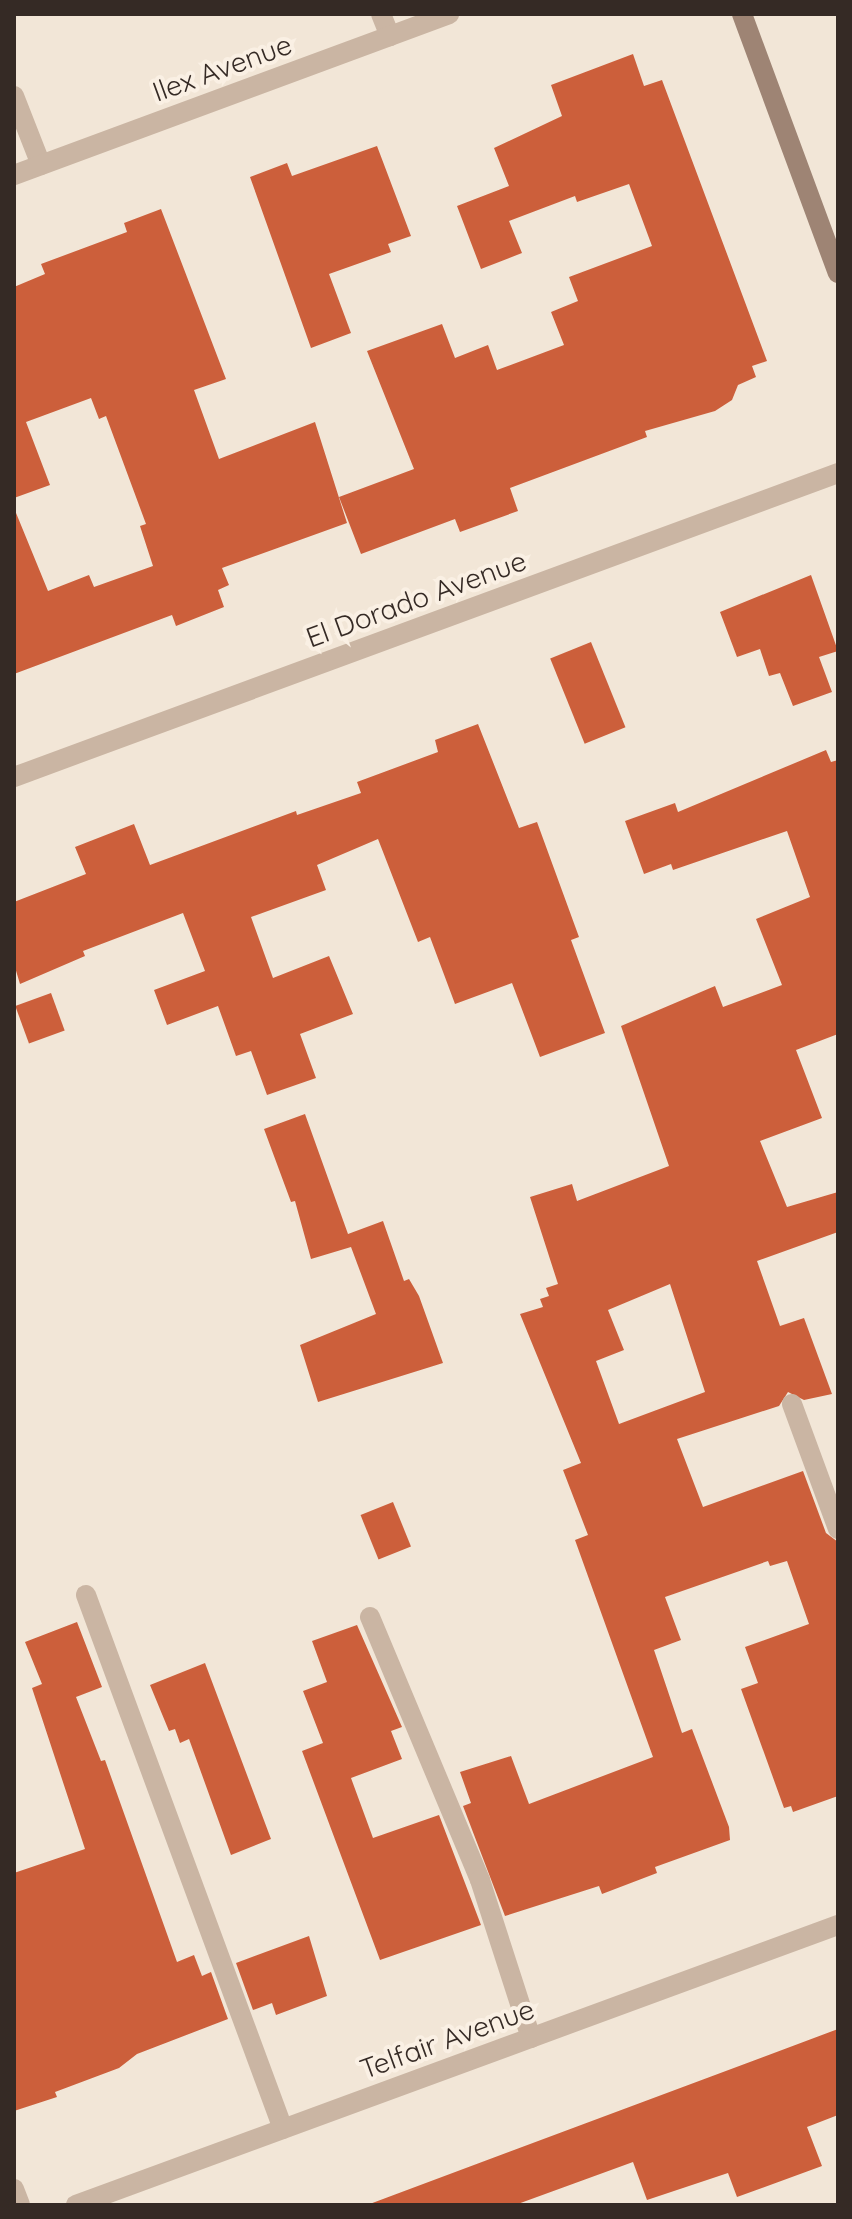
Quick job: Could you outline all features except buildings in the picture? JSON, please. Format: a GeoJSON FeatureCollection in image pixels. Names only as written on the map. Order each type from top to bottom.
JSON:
{"type":"FeatureCollection","features":[{"type":"Feature","properties":{"kind":"main road"},"geometry":{"type":"LineString","coordinates":[[742,14],[838,273]]}},
{"type":"Feature","properties":{"kind":"street"},"geometry":{"type":"LineString","coordinates":[[381,14],[390,36]]}},
{"type":"Feature","properties":{"kind":"street","name":"Ilex Avenue"},"geometry":{"type":"LineString","coordinates":[[14,175],[449,14]]}},
{"type":"Feature","properties":{"kind":"street"},"geometry":{"type":"LineString","coordinates":[[14,96],[41,165]]}},
{"type":"Feature","properties":{"kind":"street","name":"El Dorado Avenue"},"geometry":{"type":"LineString","coordinates":[[14,777],[838,473]]}},
{"type":"Feature","properties":{"kind":"street"},"geometry":{"type":"LineString","coordinates":[[792,1404],[838,1529]]}},
{"type":"Feature","properties":{"kind":"street"},"geometry":{"type":"LineString","coordinates":[[86,1595],[283,2129]]}},
{"type":"Feature","properties":{"kind":"street"},"geometry":{"type":"LineString","coordinates":[[370,1617],[480,1880],[531,2038]]}},
{"type":"Feature","properties":{"kind":"street","name":"Telfair Avenue"},"geometry":{"type":"LineString","coordinates":[[76,2205],[838,1925]]}},
{"type":"Feature","properties":{"kind":"street"},"geometry":{"type":"LineString","coordinates":[[14,2189],[20,2205]]}}]}
